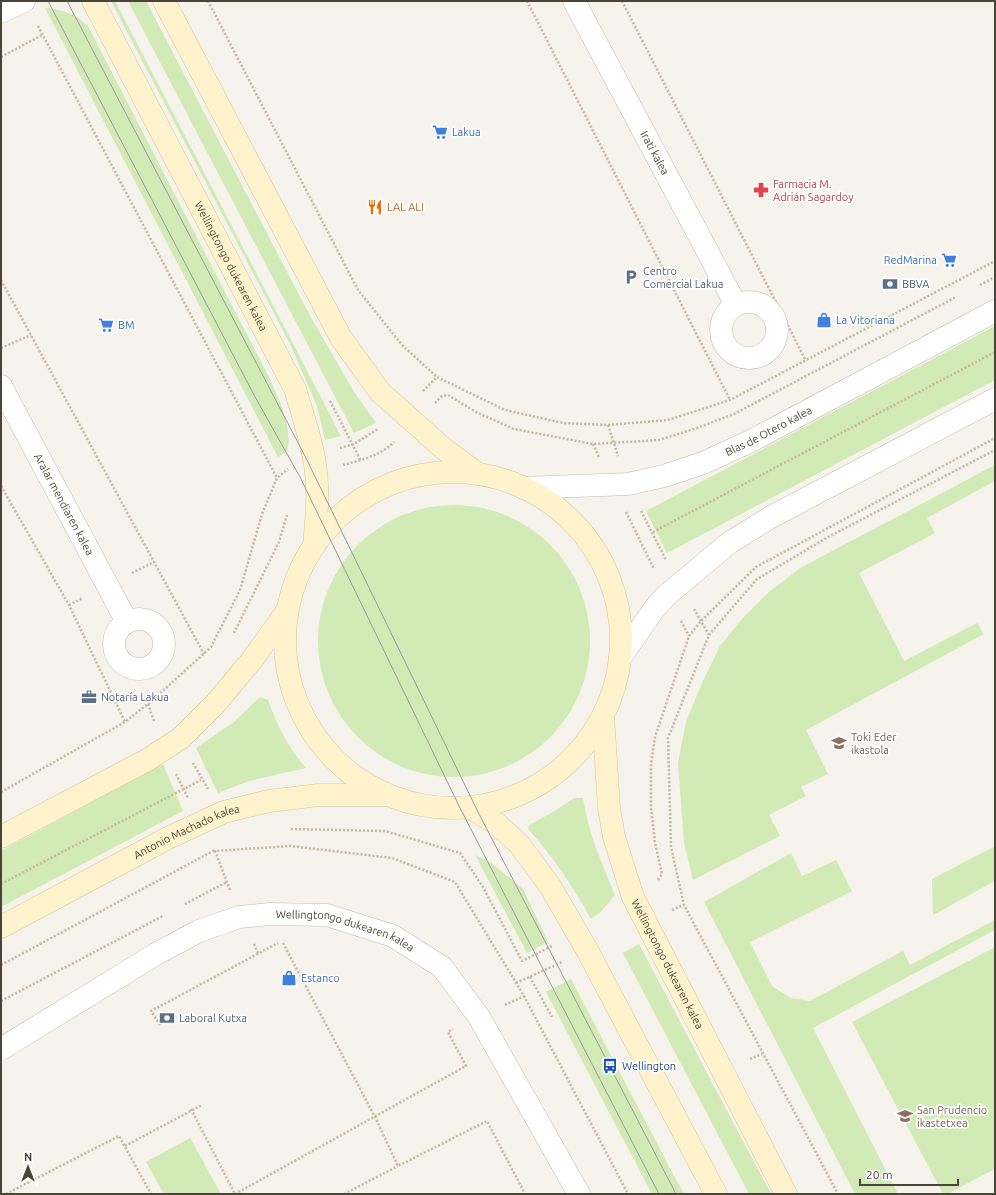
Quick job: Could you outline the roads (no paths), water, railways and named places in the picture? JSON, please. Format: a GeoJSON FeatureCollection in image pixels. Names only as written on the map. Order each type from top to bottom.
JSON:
{"type":"FeatureCollection","features":[{"type":"Feature","properties":{"kind":"main road","name":"Wellingtongo dukearen kalea"},"geometry":{"type":"LineString","coordinates":[[93,1],[295,389],[316,470],[317,510],[314,546]]}},
{"type":"Feature","properties":{"kind":"main road"},"geometry":{"type":"LineString","coordinates":[[164,1],[341,338],[380,392],[414,423],[478,474]]}},
{"type":"Feature","properties":{"kind":"main road"},"geometry":{"type":"LineString","coordinates":[[453,472],[478,474],[523,488],[549,502],[566,517],[591,544],[606,570],[616,599],[621,628],[620,658],[614,688],[603,716],[585,744],[563,767],[536,786],[507,799],[469,807],[424,805],[390,795],[360,780],[335,759],[314,734],[298,706],[288,674],[285,649],[287,610],[297,576],[314,546],[337,519],[357,502],[402,480],[453,472]]}},
{"type":"Feature","properties":{"kind":"main road"},"geometry":{"type":"LineString","coordinates":[[1,837],[147,760],[181,738],[216,703],[252,660],[287,610]]}},
{"type":"Feature","properties":{"kind":"main road","name":"Wellingtongo dukearen kalea"},"geometry":{"type":"LineString","coordinates":[[603,716],[609,808],[614,837],[633,897],[786,1194]]}},
{"type":"Feature","properties":{"kind":"main road","name":"Antonio Machado kalea"},"geometry":{"type":"LineString","coordinates":[[1,927],[168,838],[224,812],[269,801],[318,795],[390,795]]}},
{"type":"Feature","properties":{"kind":"main road"},"geometry":{"type":"LineString","coordinates":[[469,807],[497,824],[519,844],[550,886],[716,1194]]}},
{"type":"Feature","properties":{"kind":"street"},"geometry":{"type":"LineString","coordinates":[[1,12],[24,1]]}},
{"type":"Feature","properties":{"kind":"street","name":"Irati kalea"},"geometry":{"type":"LineString","coordinates":[[574,1],[736,305]]}},
{"type":"Feature","properties":{"kind":"street","name":"Blas de Otero kalea"},"geometry":{"type":"LineString","coordinates":[[523,488],[620,484],[664,476],[703,463],[751,441],[995,311]]}},
{"type":"Feature","properties":{"kind":"street","name":"Aralar mendiaren kalea"},"geometry":{"type":"LineString","coordinates":[[1,386],[127,622]]}},
{"type":"Feature","properties":{"kind":"street"},"geometry":{"type":"LineString","coordinates":[[620,658],[655,608],[673,590],[729,543],[771,517],[995,399]]}},
{"type":"Feature","properties":{"kind":"street","name":"Wellingtongo dukearen kalea"},"geometry":{"type":"LineString","coordinates":[[1,1049],[156,954],[199,931],[239,917],[270,914],[327,915],[394,936],[442,967],[479,1017],[579,1194]]}},
{"type":"Feature","properties":{"kind":"tram line"},"geometry":{"type":"LineString","coordinates":[[48,1],[254,395],[300,477],[460,808],[659,1194]]}},
{"type":"Feature","properties":{"kind":"tram line"},"geometry":{"type":"LineString","coordinates":[[67,1],[306,458],[478,812],[676,1194]]}},
{"type":"Feature","properties":{"kind":"place","name":"Lakua"},"geometry":{"type":"Point","coordinates":[440,132]}},
{"type":"Feature","properties":{"kind":"place","name":"Farmacia M. Adrián Sagardoy"},"geometry":{"type":"Point","coordinates":[761,190]}},
{"type":"Feature","properties":{"kind":"place","name":"LAL ALI"},"geometry":{"type":"Point","coordinates":[375,207]}},
{"type":"Feature","properties":{"kind":"place","name":"RedMarina"},"geometry":{"type":"Point","coordinates":[949,260]}},
{"type":"Feature","properties":{"kind":"place","name":"Centro Comercial Lakua"},"geometry":{"type":"Point","coordinates":[631,277]}},
{"type":"Feature","properties":{"kind":"place","name":"BBVA"},"geometry":{"type":"Point","coordinates":[890,284]}},
{"type":"Feature","properties":{"kind":"place","name":"La Vitoriana"},"geometry":{"type":"Point","coordinates":[824,320]}},
{"type":"Feature","properties":{"kind":"place","name":"BM"},"geometry":{"type":"Point","coordinates":[106,325]}},
{"type":"Feature","properties":{"kind":"place","name":"Notaría Lakua"},"geometry":{"type":"Point","coordinates":[89,697]}},
{"type":"Feature","properties":{"kind":"place","name":"Toki Eder ikastola"},"geometry":{"type":"Point","coordinates":[839,743]}},
{"type":"Feature","properties":{"kind":"place","name":"Estanco"},"geometry":{"type":"Point","coordinates":[289,978]}},
{"type":"Feature","properties":{"kind":"place","name":"Laboral Kutxa"},"geometry":{"type":"Point","coordinates":[167,1018]}},
{"type":"Feature","properties":{"kind":"place","name":"Wellington"},"geometry":{"type":"Point","coordinates":[610,1066]}},
{"type":"Feature","properties":{"kind":"place","name":"San Prudencio ikastetxea"},"geometry":{"type":"Point","coordinates":[905,1116]}}]}
